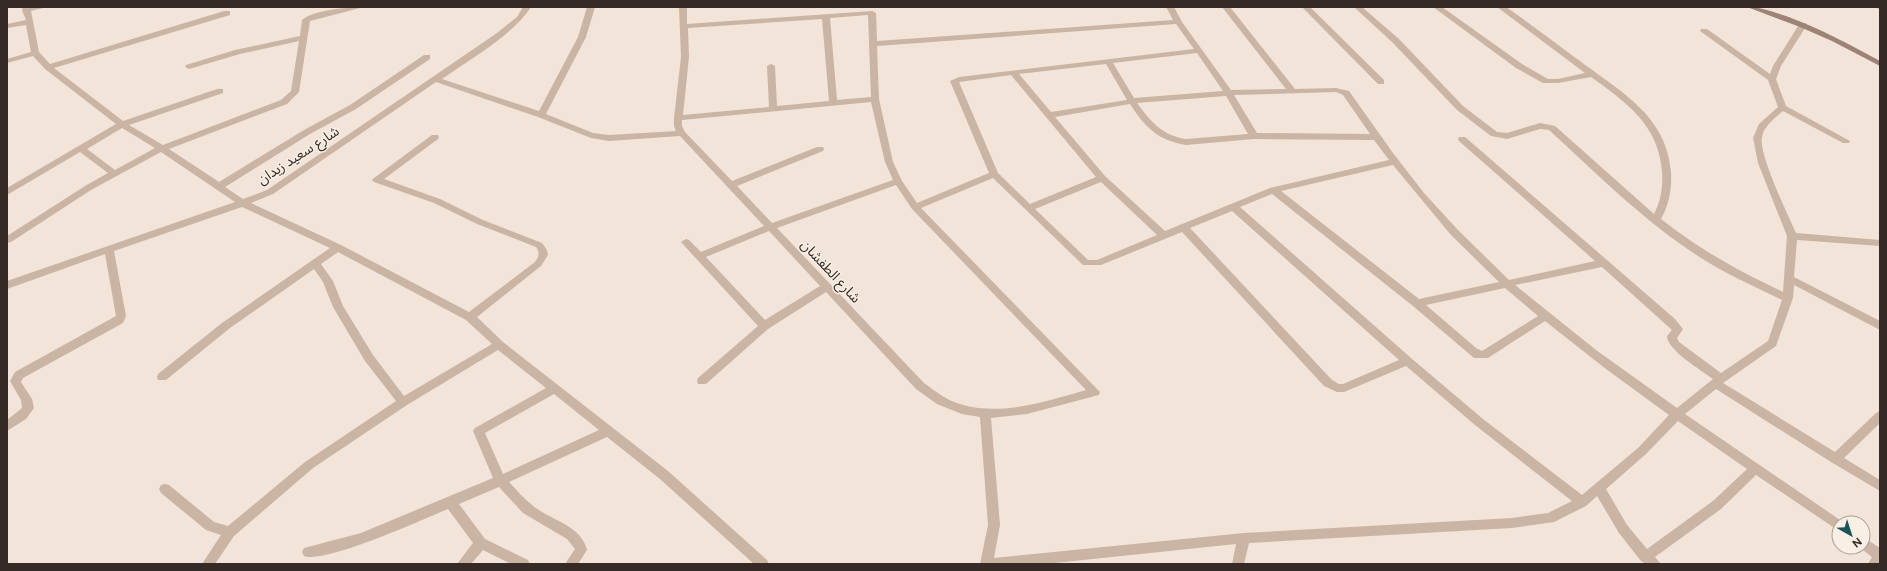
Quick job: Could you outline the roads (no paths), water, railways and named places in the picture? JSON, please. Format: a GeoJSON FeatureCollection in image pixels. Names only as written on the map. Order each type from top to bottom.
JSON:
{"type":"FeatureCollection","features":[{"type":"Feature","properties":{"kind":"street"},"geometry":{"type":"LineString","coordinates":[[43,7],[26,9],[35,53],[48,67],[122,124],[188,165],[242,203],[338,247],[470,317],[500,345],[554,389],[664,475],[763,564]]}},
{"type":"Feature","properties":{"kind":"street"},"geometry":{"type":"LineString","coordinates":[[8,240],[88,188],[161,149],[277,105],[290,98],[295,92],[305,22],[310,18],[360,7]]}},
{"type":"Feature","properties":{"kind":"street","name":"شارع سعيد زيدان"},"geometry":{"type":"LineString","coordinates":[[7,285],[257,198],[281,185],[500,35],[520,18],[527,7]]}},
{"type":"Feature","properties":{"kind":"street"},"geometry":{"type":"LineString","coordinates":[[541,115],[582,37],[591,7]]}},
{"type":"Feature","properties":{"kind":"street","name":"شارع الطفشان"},"geometry":{"type":"LineString","coordinates":[[684,7],[686,57],[678,118],[678,126],[682,133],[920,386],[932,397],[948,406],[985,415],[1025,411],[1095,392],[915,207]]}},
{"type":"Feature","properties":{"kind":"street"},"geometry":{"type":"LineString","coordinates":[[1170,7],[1178,22],[1229,93],[1254,136]]}},
{"type":"Feature","properties":{"kind":"street"},"geometry":{"type":"LineString","coordinates":[[1226,7],[1293,92]]}},
{"type":"Feature","properties":{"kind":"street"},"geometry":{"type":"LineString","coordinates":[[1306,7],[1381,82]]}},
{"type":"Feature","properties":{"kind":"street"},"geometry":{"type":"LineString","coordinates":[[1358,7],[1396,41],[1460,108],[1494,134],[1507,136],[1540,126],[1552,128],[1656,220],[1690,247],[1713,261],[1788,298]]}},
{"type":"Feature","properties":{"kind":"street"},"geometry":{"type":"LineString","coordinates":[[1437,7],[1520,66],[1546,81],[1558,81],[1592,74]]}},
{"type":"Feature","properties":{"kind":"street"},"geometry":{"type":"LineString","coordinates":[[1751,7],[1803,25],[1834,39],[1880,64]]}},
{"type":"Feature","properties":{"kind":"street"},"geometry":{"type":"LineString","coordinates":[[1505,8],[1628,100],[1644,116],[1663,145],[1667,168],[1666,191],[1663,208],[1656,220]]}},
{"type":"Feature","properties":{"kind":"street"},"geometry":{"type":"LineString","coordinates":[[48,67],[227,13]]}},
{"type":"Feature","properties":{"kind":"street"},"geometry":{"type":"LineString","coordinates":[[685,26],[872,13],[875,99],[889,162],[898,181],[915,207],[994,174]]}},
{"type":"Feature","properties":{"kind":"street"},"geometry":{"type":"LineString","coordinates":[[826,16],[833,103]]}},
{"type":"Feature","properties":{"kind":"street"},"geometry":{"type":"LineString","coordinates":[[7,26],[28,22]]}},
{"type":"Feature","properties":{"kind":"street"},"geometry":{"type":"LineString","coordinates":[[873,44],[1178,22]]}},
{"type":"Feature","properties":{"kind":"street"},"geometry":{"type":"LineString","coordinates":[[1772,79],[1777,66],[1803,25]]}},
{"type":"Feature","properties":{"kind":"street"},"geometry":{"type":"LineString","coordinates":[[1704,31],[1772,79],[1782,108],[1846,141]]}},
{"type":"Feature","properties":{"kind":"street"},"geometry":{"type":"LineString","coordinates":[[188,67],[238,52],[303,38]]}},
{"type":"Feature","properties":{"kind":"street"},"geometry":{"type":"LineString","coordinates":[[1198,51],[959,79],[954,81],[994,174],[1086,263],[1098,264],[1273,190],[1395,162]]}},
{"type":"Feature","properties":{"kind":"street"},"geometry":{"type":"LineString","coordinates":[[7,61],[35,53]]}},
{"type":"Feature","properties":{"kind":"street"},"geometry":{"type":"LineString","coordinates":[[218,186],[307,132],[353,107],[427,57]]}},
{"type":"Feature","properties":{"kind":"street"},"geometry":{"type":"LineString","coordinates":[[1108,61],[1146,120],[1164,136],[1176,140],[1186,142],[1254,136],[1376,138]]}},
{"type":"Feature","properties":{"kind":"street"},"geometry":{"type":"LineString","coordinates":[[771,66],[774,109]]}},
{"type":"Feature","properties":{"kind":"street"},"geometry":{"type":"LineString","coordinates":[[1012,73],[1102,178],[1164,236]]}},
{"type":"Feature","properties":{"kind":"street"},"geometry":{"type":"LineString","coordinates":[[435,80],[541,115],[591,136],[601,137],[682,133]]}},
{"type":"Feature","properties":{"kind":"street"},"geometry":{"type":"LineString","coordinates":[[1049,115],[1133,101],[1229,93],[1336,90],[1346,93],[1376,138],[1452,230],[1473,252],[1509,285],[1545,316],[1676,415],[1831,520]]}},
{"type":"Feature","properties":{"kind":"street"},"geometry":{"type":"LineString","coordinates":[[7,192],[122,124],[220,91]]}},
{"type":"Feature","properties":{"kind":"street"},"geometry":{"type":"LineString","coordinates":[[678,118],[875,99]]}},
{"type":"Feature","properties":{"kind":"street"},"geometry":{"type":"LineString","coordinates":[[985,415],[994,525],[988,564],[1244,538],[1319,532],[1512,523],[1550,518],[1582,502],[1642,452],[1676,415],[1718,381],[1772,343],[1788,298],[1792,236],[1762,163],[1757,138],[1762,126],[1782,108]]}},
{"type":"Feature","properties":{"kind":"street"},"geometry":{"type":"LineString","coordinates":[[435,137],[377,180],[436,201],[480,222],[539,245],[544,254],[543,259],[538,264],[470,317]]}},
{"type":"Feature","properties":{"kind":"street"},"geometry":{"type":"LineString","coordinates":[[1462,139],[1678,329],[1672,336],[1672,340],[1675,345],[1718,381],[1835,459],[1880,486]]}},
{"type":"Feature","properties":{"kind":"street"},"geometry":{"type":"LineString","coordinates":[[80,148],[115,174]]}},
{"type":"Feature","properties":{"kind":"street"},"geometry":{"type":"LineString","coordinates":[[730,185],[820,149]]}},
{"type":"Feature","properties":{"kind":"street"},"geometry":{"type":"LineString","coordinates":[[1028,208],[1102,178]]}},
{"type":"Feature","properties":{"kind":"street"},"geometry":{"type":"LineString","coordinates":[[700,256],[770,227],[898,181]]}},
{"type":"Feature","properties":{"kind":"street"},"geometry":{"type":"LineString","coordinates":[[1273,190],[1417,303],[1478,355],[1484,355],[1545,316]]}},
{"type":"Feature","properties":{"kind":"street"},"geometry":{"type":"LineString","coordinates":[[1234,207],[1407,361],[1479,422],[1582,502]]}},
{"type":"Feature","properties":{"kind":"street"},"geometry":{"type":"LineString","coordinates":[[1184,228],[1328,383],[1336,388],[1344,388],[1407,361]]}},
{"type":"Feature","properties":{"kind":"street"},"geometry":{"type":"LineString","coordinates":[[1792,236],[1880,244]]}},
{"type":"Feature","properties":{"kind":"street"},"geometry":{"type":"LineString","coordinates":[[686,242],[764,326]]}},
{"type":"Feature","properties":{"kind":"street"},"geometry":{"type":"LineString","coordinates":[[162,377],[190,352],[231,321],[338,247]]}},
{"type":"Feature","properties":{"kind":"street"},"geometry":{"type":"LineString","coordinates":[[7,426],[27,412],[29,407],[29,402],[15,381],[19,375],[119,320],[121,316],[109,250]]}},
{"type":"Feature","properties":{"kind":"street"},"geometry":{"type":"LineString","coordinates":[[1417,303],[1509,285],[1602,263]]}},
{"type":"Feature","properties":{"kind":"street"},"geometry":{"type":"LineString","coordinates":[[315,264],[328,281],[338,307],[368,358],[403,402]]}},
{"type":"Feature","properties":{"kind":"street"},"geometry":{"type":"LineString","coordinates":[[1790,279],[1880,326]]}},
{"type":"Feature","properties":{"kind":"street"},"geometry":{"type":"LineString","coordinates":[[702,380],[764,326],[827,287]]}},
{"type":"Feature","properties":{"kind":"street"},"geometry":{"type":"LineString","coordinates":[[208,564],[230,532],[309,465],[403,402],[500,345]]}},
{"type":"Feature","properties":{"kind":"street"},"geometry":{"type":"LineString","coordinates":[[554,389],[478,430],[500,480],[527,509],[571,535],[577,541],[581,550],[571,564]]}},
{"type":"Feature","properties":{"kind":"street"},"geometry":{"type":"LineString","coordinates":[[1835,459],[1880,416]]}},
{"type":"Feature","properties":{"kind":"street"},"geometry":{"type":"LineString","coordinates":[[308,552],[329,549],[360,539],[451,503],[609,431]]}},
{"type":"Feature","properties":{"kind":"street"},"geometry":{"type":"LineString","coordinates":[[1599,488],[1628,539],[1650,560],[1717,505],[1756,468]]}},
{"type":"Feature","properties":{"kind":"street"},"geometry":{"type":"LineString","coordinates":[[165,489],[210,526],[230,532]]}},
{"type":"Feature","properties":{"kind":"street"},"geometry":{"type":"LineString","coordinates":[[451,503],[481,543],[524,564]]}},
{"type":"Feature","properties":{"kind":"street"},"geometry":{"type":"LineString","coordinates":[[1238,564],[1244,538]]}},
{"type":"Feature","properties":{"kind":"street"},"geometry":{"type":"LineString","coordinates":[[463,564],[481,543]]}},
{"type":"Feature","properties":{"kind":"street"},"geometry":{"type":"LineString","coordinates":[[1871,549],[1880,555],[1874,564]]}}]}
